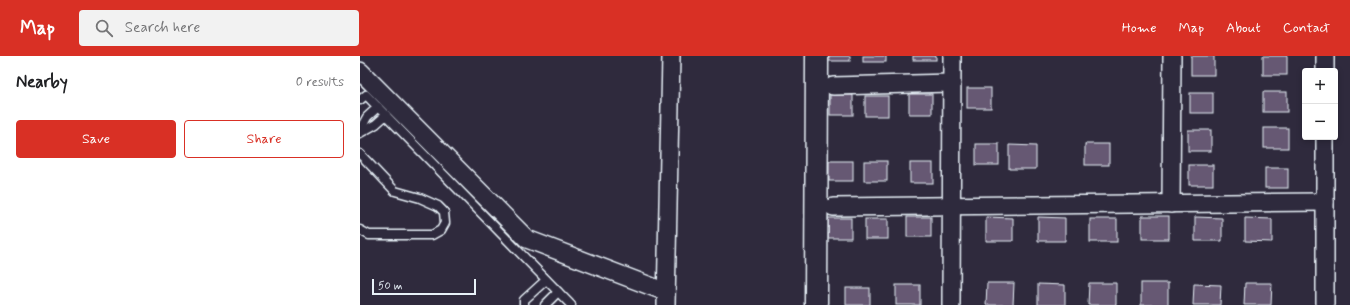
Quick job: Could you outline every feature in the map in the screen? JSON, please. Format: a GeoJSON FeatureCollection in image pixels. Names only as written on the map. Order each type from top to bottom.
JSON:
{"type":"FeatureCollection","features":[{"type":"Feature","properties":{"kind":"street"},"geometry":{"type":"LineString","coordinates":[[360,72],[527,238],[666,298],[671,56]]}},
{"type":"Feature","properties":{"kind":"street"},"geometry":{"type":"LineString","coordinates":[[816,305],[817,56]]}},
{"type":"Feature","properties":{"kind":"street"},"geometry":{"type":"LineString","coordinates":[[951,305],[952,56]]}},
{"type":"Feature","properties":{"kind":"street"},"geometry":{"type":"LineString","coordinates":[[1171,204],[1172,56]]}},
{"type":"Feature","properties":{"kind":"street"},"geometry":{"type":"LineString","coordinates":[[1325,56],[1325,68]]}},
{"type":"Feature","properties":{"kind":"street"},"geometry":{"type":"LineString","coordinates":[[833,86],[952,83]]}},
{"type":"Feature","properties":{"kind":"street"},"geometry":{"type":"LineString","coordinates":[[1325,140],[1325,305]]}},
{"type":"Feature","properties":{"kind":"street"},"geometry":{"type":"LineString","coordinates":[[833,207],[1325,202]]}},
{"type":"Feature","properties":{"kind":"lane"},"geometry":{"type":"LineString","coordinates":[[360,100],[366,94],[571,305]]}},
{"type":"Feature","properties":{"kind":"lane"},"geometry":{"type":"LineString","coordinates":[[360,130],[367,117],[378,106]]}},
{"type":"Feature","properties":{"kind":"lane"},"geometry":{"type":"LineString","coordinates":[[360,133],[376,124],[386,115]]}},
{"type":"Feature","properties":{"kind":"lane"},"geometry":{"type":"LineString","coordinates":[[360,154],[395,191],[420,198],[438,206],[444,212],[445,223],[441,230],[432,235],[369,235],[360,230]]}},
{"type":"Feature","properties":{"kind":"lane"},"geometry":{"type":"LineString","coordinates":[[524,305],[524,300],[546,280]]}},
{"type":"Feature","properties":{"kind":"lane"},"geometry":{"type":"LineString","coordinates":[[545,305],[558,292]]}},
{"type":"Feature","properties":{"kind":"building"},"geometry":{"type":"Polygon","coordinates":[[[826,56],[850,56],[850,61],[826,61],[826,56]]]}},
{"type":"Feature","properties":{"kind":"building"},"geometry":{"type":"Polygon","coordinates":[[[863,56],[886,56],[886,62],[863,62],[863,56]]]}},
{"type":"Feature","properties":{"kind":"building"},"geometry":{"type":"Polygon","coordinates":[[[913,56],[936,56],[936,60],[913,60],[913,56]]]}},
{"type":"Feature","properties":{"kind":"building"},"geometry":{"type":"Polygon","coordinates":[[[1191,56],[1214,56],[1214,75],[1191,75],[1191,56]]]}},
{"type":"Feature","properties":{"kind":"building"},"geometry":{"type":"Polygon","coordinates":[[[1263,56],[1287,56],[1287,75],[1263,75],[1263,56]]]}},
{"type":"Feature","properties":{"kind":"building"},"geometry":{"type":"Polygon","coordinates":[[[967,88],[991,88],[991,108],[967,108],[967,88]]]}},
{"type":"Feature","properties":{"kind":"building"},"geometry":{"type":"Polygon","coordinates":[[[1263,92],[1287,92],[1287,112],[1263,112],[1263,92]]]}},
{"type":"Feature","properties":{"kind":"building"},"geometry":{"type":"Polygon","coordinates":[[[1190,93],[1213,93],[1213,113],[1190,113],[1190,93]]]}},
{"type":"Feature","properties":{"kind":"building"},"geometry":{"type":"Polygon","coordinates":[[[909,94],[932,94],[932,114],[909,114],[909,94]]]}},
{"type":"Feature","properties":{"kind":"building"},"geometry":{"type":"Polygon","coordinates":[[[830,95],[853,95],[853,115],[830,115],[830,95]]]}},
{"type":"Feature","properties":{"kind":"building"},"geometry":{"type":"Polygon","coordinates":[[[865,96],[888,96],[888,116],[865,116],[865,96]]]}},
{"type":"Feature","properties":{"kind":"building"},"geometry":{"type":"Polygon","coordinates":[[[1264,128],[1288,128],[1288,148],[1264,148],[1264,128]]]}},
{"type":"Feature","properties":{"kind":"building"},"geometry":{"type":"Polygon","coordinates":[[[1188,130],[1211,130],[1211,151],[1188,151],[1188,130]]]}},
{"type":"Feature","properties":{"kind":"building"},"geometry":{"type":"Polygon","coordinates":[[[976,144],[999,144],[999,165],[976,165],[976,144]]]}},
{"type":"Feature","properties":{"kind":"building"},"geometry":{"type":"Polygon","coordinates":[[[1085,144],[1109,144],[1109,165],[1085,165],[1085,144]]]}},
{"type":"Feature","properties":{"kind":"building"},"geometry":{"type":"Polygon","coordinates":[[[1009,145],[1036,146],[1036,169],[1009,169],[1009,145]]]}},
{"type":"Feature","properties":{"kind":"building"},"geometry":{"type":"Polygon","coordinates":[[[829,161],[853,161],[853,181],[829,181],[829,161]]]}},
{"type":"Feature","properties":{"kind":"building"},"geometry":{"type":"Polygon","coordinates":[[[864,161],[887,161],[887,181],[864,181],[864,161]]]}},
{"type":"Feature","properties":{"kind":"building"},"geometry":{"type":"Polygon","coordinates":[[[910,163],[933,163],[933,183],[910,183],[910,163]]]}},
{"type":"Feature","properties":{"kind":"building"},"geometry":{"type":"Polygon","coordinates":[[[1189,165],[1213,165],[1213,185],[1189,185],[1189,165]]]}},
{"type":"Feature","properties":{"kind":"building"},"geometry":{"type":"Polygon","coordinates":[[[1265,168],[1288,168],[1288,188],[1265,188],[1265,168]]]}},
{"type":"Feature","properties":{"kind":"building"},"geometry":{"type":"Polygon","coordinates":[[[1142,216],[1169,216],[1169,239],[1142,239],[1142,216]]]}},
{"type":"Feature","properties":{"kind":"building"},"geometry":{"type":"Polygon","coordinates":[[[907,217],[931,217],[931,237],[907,237],[907,217]]]}},
{"type":"Feature","properties":{"kind":"building"},"geometry":{"type":"Polygon","coordinates":[[[986,217],[1013,218],[1013,241],[986,241],[986,217]]]}},
{"type":"Feature","properties":{"kind":"building"},"geometry":{"type":"Polygon","coordinates":[[[1038,217],[1065,218],[1065,241],[1038,241],[1038,217]]]}},
{"type":"Feature","properties":{"kind":"building"},"geometry":{"type":"Polygon","coordinates":[[[1195,217],[1222,218],[1222,241],[1195,241],[1195,217]]]}},
{"type":"Feature","properties":{"kind":"building"},"geometry":{"type":"Polygon","coordinates":[[[828,218],[851,218],[851,238],[828,238],[828,218]]]}},
{"type":"Feature","properties":{"kind":"building"},"geometry":{"type":"Polygon","coordinates":[[[1245,218],[1272,219],[1272,242],[1245,241],[1245,218]]]}},
{"type":"Feature","properties":{"kind":"building"},"geometry":{"type":"Polygon","coordinates":[[[865,219],[888,219],[888,239],[865,239],[865,219]]]}},
{"type":"Feature","properties":{"kind":"building"},"geometry":{"type":"Polygon","coordinates":[[[1090,219],[1117,219],[1117,242],[1090,242],[1090,219]]]}},
{"type":"Feature","properties":{"kind":"building"},"geometry":{"type":"Polygon","coordinates":[[[987,283],[1014,283],[1013,305],[986,305],[987,283]]]}},
{"type":"Feature","properties":{"kind":"building"},"geometry":{"type":"Polygon","coordinates":[[[1089,283],[1116,283],[1116,305],[1088,305],[1089,283]]]}},
{"type":"Feature","properties":{"kind":"building"},"geometry":{"type":"Polygon","coordinates":[[[1141,283],[1168,283],[1168,305],[1141,305],[1141,283]]]}},
{"type":"Feature","properties":{"kind":"building"},"geometry":{"type":"Polygon","coordinates":[[[1245,283],[1272,283],[1271,305],[1244,305],[1245,283]]]}},
{"type":"Feature","properties":{"kind":"building"},"geometry":{"type":"Polygon","coordinates":[[[1038,284],[1065,285],[1065,305],[1038,305],[1038,284]]]}},
{"type":"Feature","properties":{"kind":"building"},"geometry":{"type":"Polygon","coordinates":[[[1194,284],[1221,285],[1220,305],[1193,305],[1194,284]]]}},
{"type":"Feature","properties":{"kind":"building"},"geometry":{"type":"Polygon","coordinates":[[[896,285],[920,285],[920,305],[896,305],[896,285]]]}},
{"type":"Feature","properties":{"kind":"building"},"geometry":{"type":"Polygon","coordinates":[[[846,288],[870,288],[870,305],[846,305],[846,288]]]}}]}
